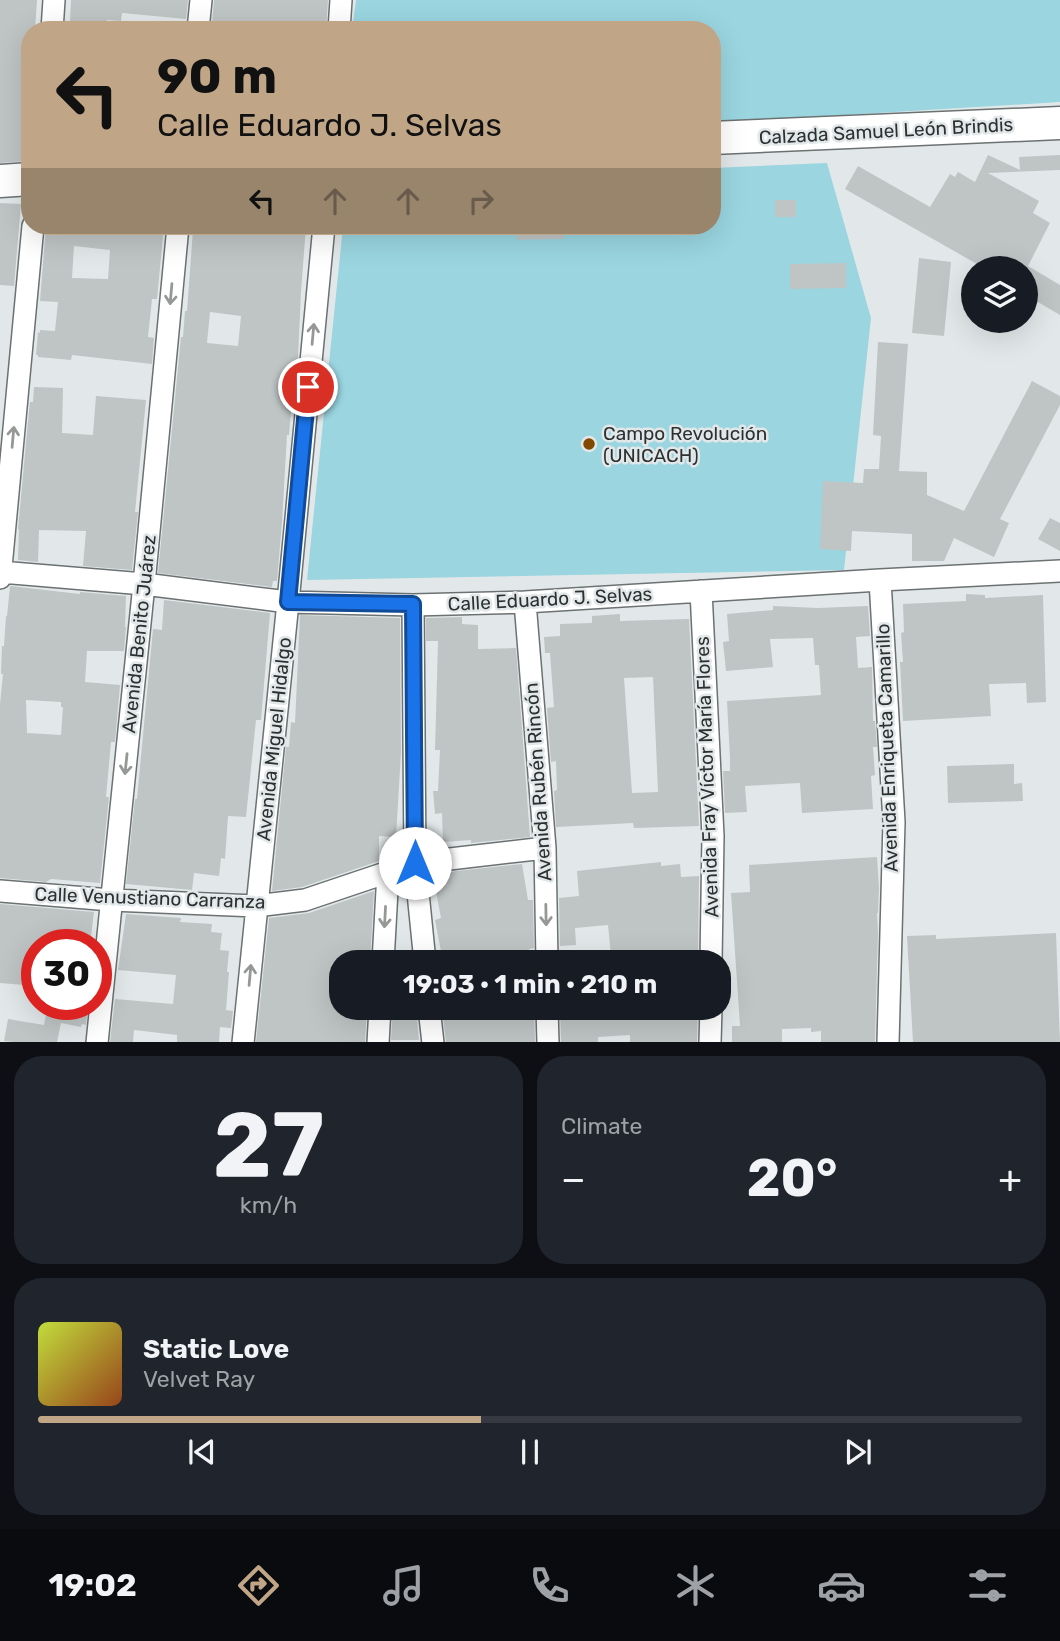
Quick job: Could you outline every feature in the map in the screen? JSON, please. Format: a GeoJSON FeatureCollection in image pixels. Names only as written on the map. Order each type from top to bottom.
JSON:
{"type":"FeatureCollection","features":[{"type":"Feature","properties":{"kind":"street"},"geometry":{"type":"LineString","coordinates":[[53,21],[54,0]]}},
{"type":"Feature","properties":{"kind":"street"},"geometry":{"type":"LineString","coordinates":[[199,21],[201,0]]}},
{"type":"Feature","properties":{"kind":"street"},"geometry":{"type":"LineString","coordinates":[[340,21],[341,0]]}},
{"type":"Feature","properties":{"kind":"street","name":"Calzada Samuel León Brindis"},"geometry":{"type":"LineString","coordinates":[[721,138],[1060,123]]}},
{"type":"Feature","properties":{"kind":"street"},"geometry":{"type":"LineString","coordinates":[[0,181],[21,180]]}},
{"type":"Feature","properties":{"kind":"street"},"geometry":{"type":"LineString","coordinates":[[0,578],[32,235]]}},
{"type":"Feature","properties":{"kind":"street","name":"Avenida Benito Juárez"},"geometry":{"type":"LineString","coordinates":[[97,1042],[177,235]]}},
{"type":"Feature","properties":{"kind":"street","name":"Avenida Miguel Hidalgo"},"geometry":{"type":"LineString","coordinates":[[243,1042],[323,235]]}},
{"type":"Feature","properties":{"kind":"street","name":"Calle Eduardo J. Selvas"},"geometry":{"type":"LineString","coordinates":[[0,572],[144,584],[288,602],[413,604],[526,602],[1060,571]]}},
{"type":"Feature","properties":{"kind":"street","name":"Avenida Enriqueta Camarillo"},"geometry":{"type":"LineString","coordinates":[[880,580],[894,822],[888,1042]]}},
{"type":"Feature","properties":{"kind":"street","name":"Avenida Fray Víctor María Flores"},"geometry":{"type":"LineString","coordinates":[[701,592],[713,836],[711,950]]}},
{"type":"Feature","properties":{"kind":"street","name":"Avenida Rubén Rincón"},"geometry":{"type":"LineString","coordinates":[[526,602],[545,848],[547,950]]}},
{"type":"Feature","properties":{"kind":"street"},"geometry":{"type":"LineString","coordinates":[[413,604],[415,863],[424,950]]}},
{"type":"Feature","properties":{"kind":"street","name":"Calle Venustiano Carranza"},"geometry":{"type":"LineString","coordinates":[[0,891],[111,900],[256,905],[304,900],[415,863],[545,848]]}},
{"type":"Feature","properties":{"kind":"street"},"geometry":{"type":"LineString","coordinates":[[384,950],[388,872]]}},
{"type":"Feature","properties":{"kind":"street"},"geometry":{"type":"LineString","coordinates":[[378,1042],[379,1020]]}},
{"type":"Feature","properties":{"kind":"street"},"geometry":{"type":"LineString","coordinates":[[430,1020],[433,1042]]}},
{"type":"Feature","properties":{"kind":"street"},"geometry":{"type":"LineString","coordinates":[[547,1020],[548,1042]]}},
{"type":"Feature","properties":{"kind":"street"},"geometry":{"type":"LineString","coordinates":[[710,1042],[711,1020]]}},
{"type":"Feature","properties":{"kind":"shaded area"},"geometry":{"type":"Polygon","coordinates":[[[356,0],[1060,0],[1060,102],[721,122],[721,21],[353,21],[356,0]]]}},
{"type":"Feature","properties":{"kind":"shaded area","name":"Campo Revolución (UNICACH)"},"geometry":{"type":"Polygon","coordinates":[[[827,163],[871,318],[844,570],[307,580],[342,235],[721,235],[721,168],[827,163]]]}},
{"type":"Feature","properties":{"kind":"building"},"geometry":{"type":"Polygon","coordinates":[[[0,0],[37,0],[36,21],[21,21],[21,161],[0,163],[0,0]]]}},
{"type":"Feature","properties":{"kind":"building"},"geometry":{"type":"Polygon","coordinates":[[[71,0],[188,0],[186,19],[122,13],[121,21],[70,21],[71,0]]]}},
{"type":"Feature","properties":{"kind":"building"},"geometry":{"type":"Polygon","coordinates":[[[214,0],[328,0],[327,21],[212,21],[214,0]]]}},
{"type":"Feature","properties":{"kind":"building"},"geometry":{"type":"Polygon","coordinates":[[[988,155],[1020,170],[1019,157],[1060,155],[1060,170],[988,173],[1039,201],[1033,213],[1050,223],[1033,256],[963,256],[845,189],[858,166],[930,207],[950,174],[955,177],[958,172],[975,182],[988,155]]]}},
{"type":"Feature","properties":{"kind":"building"},"geometry":{"type":"Polygon","coordinates":[[[775,200],[796,200],[796,217],[775,217],[775,200]]]}},
{"type":"Feature","properties":{"kind":"building"},"geometry":{"type":"Polygon","coordinates":[[[0,203],[21,204],[14,286],[0,285],[0,203]]]}},
{"type":"Feature","properties":{"kind":"building"},"geometry":{"type":"Polygon","coordinates":[[[45,235],[163,235],[157,299],[152,299],[148,337],[154,338],[152,364],[72,355],[71,360],[38,357],[38,332],[55,331],[58,302],[40,301],[45,235]],[[74,246],[72,278],[108,279],[110,250],[74,246]]]}},
{"type":"Feature","properties":{"kind":"building"},"geometry":{"type":"Polygon","coordinates":[[[193,235],[305,235],[298,357],[287,435],[277,581],[273,581],[272,587],[158,573],[181,337],[187,311],[193,235]],[[210,312],[207,343],[238,346],[241,316],[210,312]]]}},
{"type":"Feature","properties":{"kind":"building"},"geometry":{"type":"Polygon","coordinates":[[[517,235],[564,235],[564,239],[517,240],[517,235]]]}},
{"type":"Feature","properties":{"kind":"building"},"geometry":{"type":"Polygon","coordinates":[[[919,258],[951,262],[944,336],[912,333],[919,258]]]}},
{"type":"Feature","properties":{"kind":"building"},"geometry":{"type":"Polygon","coordinates":[[[846,263],[846,288],[790,289],[790,264],[846,263]]]}},
{"type":"Feature","properties":{"kind":"building"},"geometry":{"type":"Polygon","coordinates":[[[1038,272],[1060,285],[1060,315],[1038,302],[1038,272]]]}},
{"type":"Feature","properties":{"kind":"building"},"geometry":{"type":"Polygon","coordinates":[[[878,342],[908,344],[899,471],[927,472],[927,495],[964,511],[1032,381],[1060,396],[1060,405],[1000,519],[1009,523],[994,557],[954,538],[944,561],[912,561],[912,534],[852,531],[851,551],[820,549],[823,481],[863,483],[864,469],[879,469],[881,436],[873,435],[878,342]]]}},
{"type":"Feature","properties":{"kind":"building"},"geometry":{"type":"Polygon","coordinates":[[[34,387],[63,388],[62,433],[93,435],[96,396],[146,400],[132,570],[83,566],[86,531],[39,530],[38,562],[18,560],[18,529],[30,402],[33,402],[34,387]]]}},
{"type":"Feature","properties":{"kind":"building"},"geometry":{"type":"Polygon","coordinates":[[[1050,518],[1060,523],[1060,551],[1038,539],[1050,518]]]}},
{"type":"Feature","properties":{"kind":"building"},"geometry":{"type":"Polygon","coordinates":[[[10,586],[126,596],[124,651],[87,651],[85,682],[120,685],[115,742],[111,742],[106,797],[109,797],[100,883],[0,878],[0,704],[2,646],[10,586]],[[26,700],[27,733],[61,735],[61,702],[26,700]]]}},
{"type":"Feature","properties":{"kind":"building"},"geometry":{"type":"Polygon","coordinates":[[[966,594],[985,595],[985,598],[1043,595],[1046,702],[1027,703],[1026,683],[989,684],[991,716],[903,721],[900,662],[903,662],[903,604],[966,601],[966,594]]]}},
{"type":"Feature","properties":{"kind":"building"},"geometry":{"type":"Polygon","coordinates":[[[164,600],[270,613],[261,720],[256,720],[246,817],[228,816],[225,859],[221,858],[219,876],[194,873],[192,890],[126,884],[153,629],[162,630],[164,600]]]}},
{"type":"Feature","properties":{"kind":"building"},"geometry":{"type":"Polygon","coordinates":[[[773,606],[868,606],[870,636],[856,637],[858,668],[872,667],[873,721],[877,747],[873,747],[875,775],[871,776],[873,809],[802,813],[800,783],[745,786],[747,812],[725,813],[723,771],[730,771],[727,701],[821,695],[819,665],[815,665],[813,638],[770,639],[773,667],[726,671],[723,642],[729,641],[727,614],[773,610],[773,606]]]}},
{"type":"Feature","properties":{"kind":"building"},"geometry":{"type":"Polygon","coordinates":[[[620,614],[620,621],[689,619],[699,826],[634,828],[633,823],[556,827],[556,761],[551,762],[547,708],[554,707],[550,653],[545,653],[544,637],[560,636],[560,624],[592,623],[592,616],[620,614]],[[653,677],[624,678],[632,793],[658,792],[653,677]]]}},
{"type":"Feature","properties":{"kind":"building"},"geometry":{"type":"Polygon","coordinates":[[[300,615],[400,618],[401,752],[396,837],[379,836],[379,861],[302,887],[272,891],[286,747],[289,747],[291,722],[295,723],[300,615]]]}},
{"type":"Feature","properties":{"kind":"building"},"geometry":{"type":"Polygon","coordinates":[[[462,617],[462,624],[478,625],[478,649],[516,648],[530,837],[471,843],[471,840],[443,842],[442,813],[435,814],[433,791],[438,791],[440,750],[435,750],[438,641],[426,641],[426,618],[462,617]]]}},
{"type":"Feature","properties":{"kind":"building"},"geometry":{"type":"Polygon","coordinates":[[[1014,764],[1014,784],[1022,783],[1023,801],[948,803],[947,766],[1014,764]]]}},
{"type":"Feature","properties":{"kind":"building"},"geometry":{"type":"Polygon","coordinates":[[[877,857],[879,888],[875,1042],[821,1042],[821,1031],[811,1032],[811,1028],[782,1029],[782,1042],[732,1042],[732,1026],[740,1026],[731,893],[750,892],[749,865],[877,857]]]}},
{"type":"Feature","properties":{"kind":"building"},"geometry":{"type":"Polygon","coordinates":[[[661,862],[661,866],[680,864],[681,877],[699,876],[698,950],[610,950],[608,925],[575,928],[576,945],[560,946],[559,898],[579,896],[577,871],[661,862]]]}},
{"type":"Feature","properties":{"kind":"building"},"geometry":{"type":"Polygon","coordinates":[[[522,864],[528,900],[533,900],[534,948],[441,950],[435,920],[441,918],[433,876],[522,864]]]}},
{"type":"Feature","properties":{"kind":"building"},"geometry":{"type":"Polygon","coordinates":[[[374,891],[371,950],[329,950],[329,1020],[366,1020],[365,1042],[256,1042],[269,918],[309,913],[374,891]]]}},
{"type":"Feature","properties":{"kind":"building"},"geometry":{"type":"Polygon","coordinates":[[[0,904],[94,912],[92,929],[21,929],[21,985],[0,983],[0,904]]]}},
{"type":"Feature","properties":{"kind":"building"},"geometry":{"type":"Polygon","coordinates":[[[126,914],[181,918],[180,922],[212,924],[211,932],[222,933],[220,950],[229,951],[226,1010],[233,1011],[231,1028],[220,1027],[219,1042],[177,1042],[177,1035],[134,1030],[133,1042],[110,1042],[115,999],[173,1004],[176,975],[118,970],[126,914]]]}},
{"type":"Feature","properties":{"kind":"building"},"geometry":{"type":"Polygon","coordinates":[[[1056,933],[1060,1042],[913,1042],[907,936],[936,935],[936,939],[1056,933]]]}},
{"type":"Feature","properties":{"kind":"building"},"geometry":{"type":"Polygon","coordinates":[[[8,1019],[44,1025],[45,1020],[86,1020],[86,1025],[82,1024],[81,1027],[61,1023],[57,1042],[4,1041],[8,1019]]]}},
{"type":"Feature","properties":{"kind":"building"},"geometry":{"type":"Polygon","coordinates":[[[392,1020],[417,1020],[419,1040],[391,1040],[392,1020]]]}},
{"type":"Feature","properties":{"kind":"building"},"geometry":{"type":"Polygon","coordinates":[[[443,1020],[534,1020],[535,1042],[446,1042],[443,1020]]]}},
{"type":"Feature","properties":{"kind":"building"},"geometry":{"type":"Polygon","coordinates":[[[560,1020],[698,1020],[697,1042],[630,1042],[630,1035],[598,1037],[598,1042],[561,1042],[560,1020]]]}},
{"type":"Feature","properties":{"kind":"place","name":"Campo Revolución (UNICACH)"},"geometry":{"type":"Point","coordinates":[589,444]}},
{"type":"Feature","properties":{"kind":"route"},"geometry":{"type":"LineString","coordinates":[[308,387],[288,602],[413,604],[415,863]]}}]}
